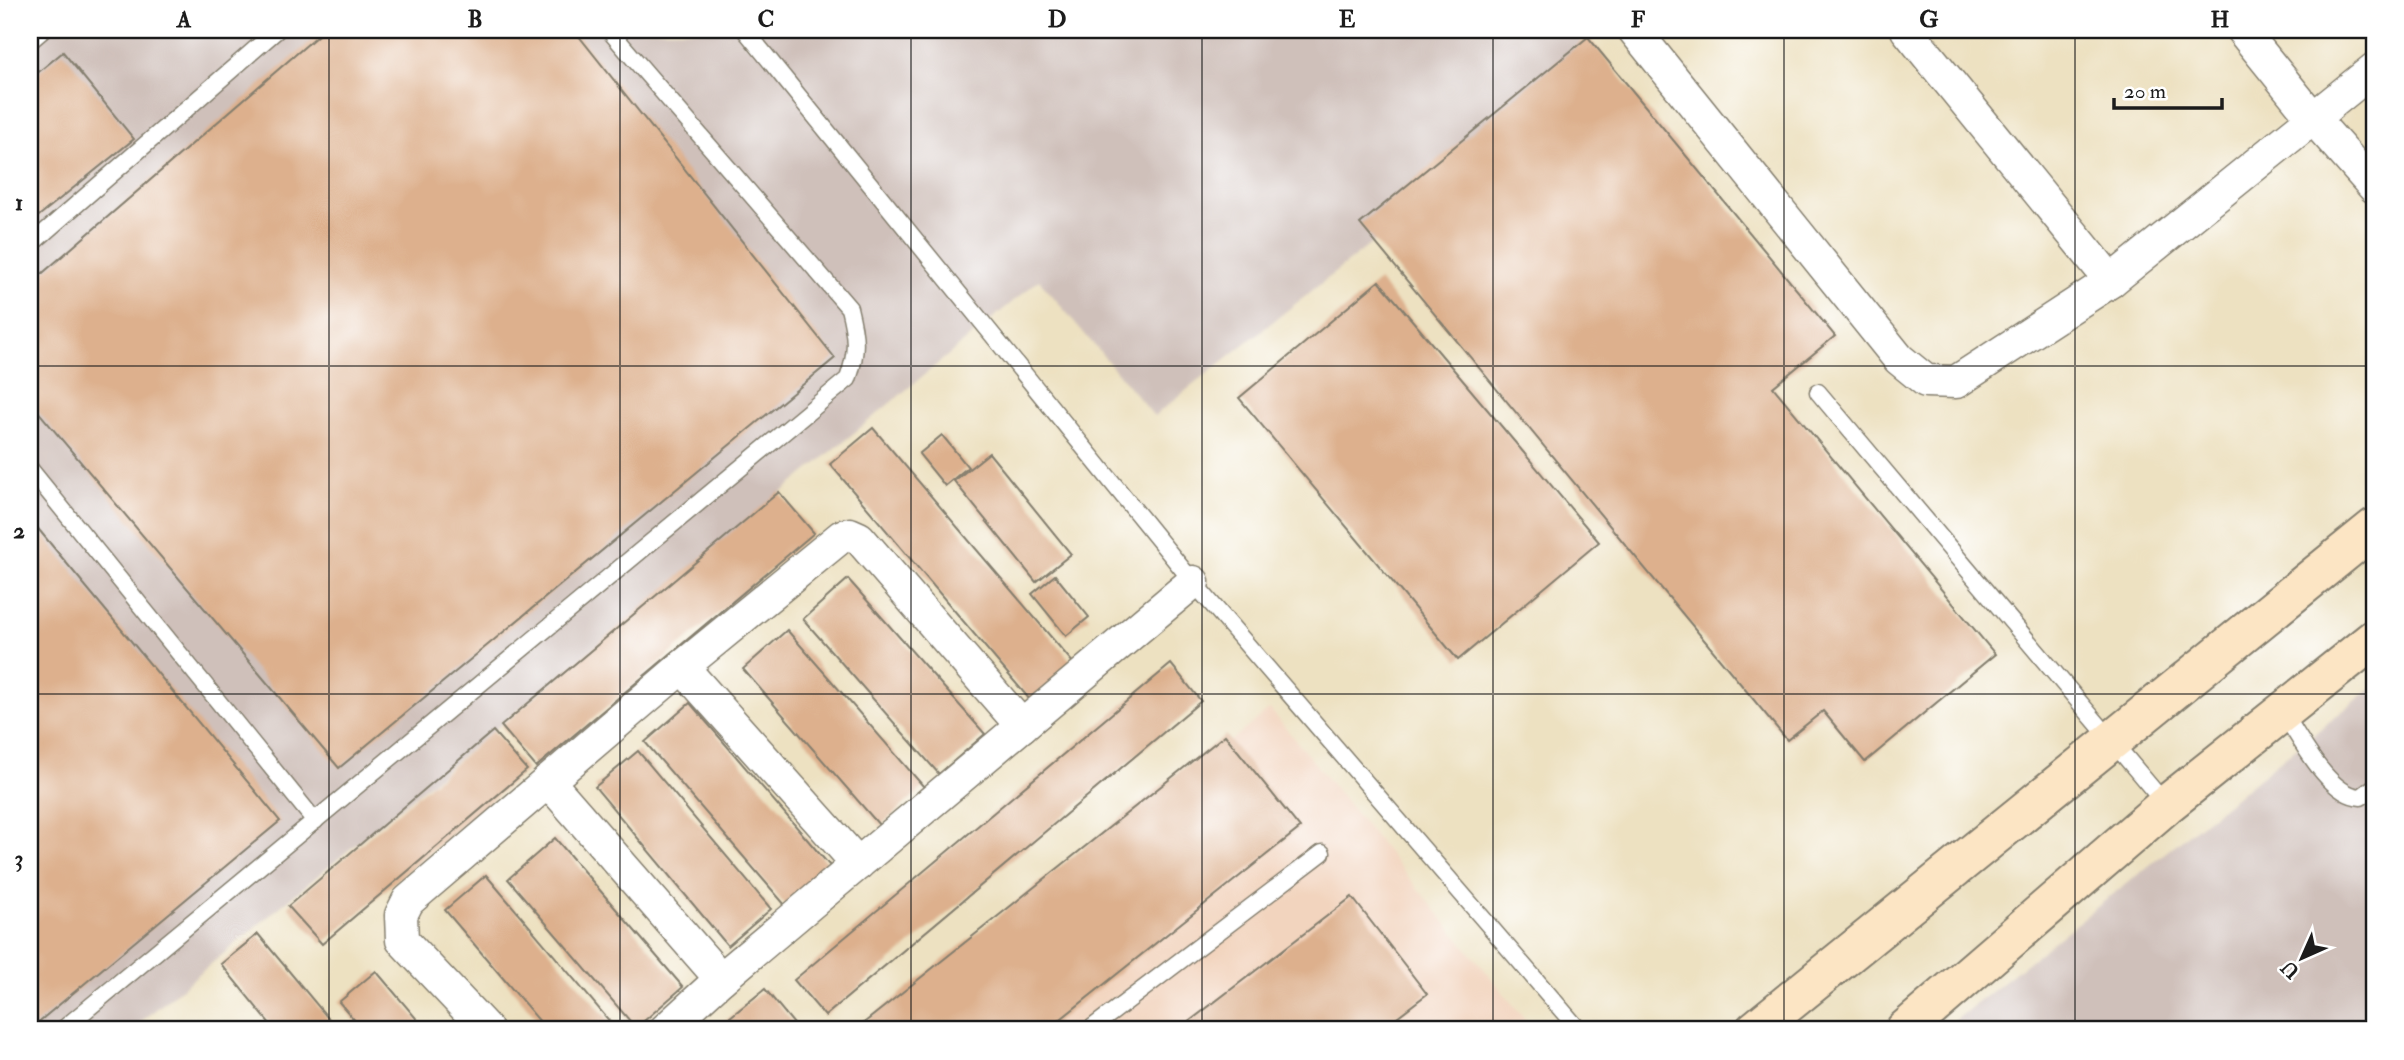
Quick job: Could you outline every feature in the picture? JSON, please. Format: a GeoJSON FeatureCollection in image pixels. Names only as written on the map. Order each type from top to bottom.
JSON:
{"type":"FeatureCollection","features":[{"type":"Feature","properties":{"kind":"street"},"geometry":{"type":"LineString","coordinates":[[1634,30],[1899,359],[1926,381],[1956,382],[2111,281],[2374,69]]}},
{"type":"Feature","properties":{"kind":"street"},"geometry":{"type":"LineString","coordinates":[[1907,30],[2111,281]]}},
{"type":"Feature","properties":{"kind":"street"},"geometry":{"type":"LineString","coordinates":[[2242,30],[2372,187]]}},
{"type":"Feature","properties":{"kind":"street"},"geometry":{"type":"LineString","coordinates":[[1755,1030],[2374,528]]}},
{"type":"Feature","properties":{"kind":"street"},"geometry":{"type":"LineString","coordinates":[[487,1030],[402,940],[401,915],[408,901],[682,667],[842,536],[850,534],[859,538],[1021,726]]}},
{"type":"Feature","properties":{"kind":"street"},"geometry":{"type":"LineString","coordinates":[[665,1030],[720,979],[1193,582]]}},
{"type":"Feature","properties":{"kind":"street"},"geometry":{"type":"LineString","coordinates":[[1905,1030],[2166,805],[2374,639]]}},
{"type":"Feature","properties":{"kind":"street"},"geometry":{"type":"LineString","coordinates":[[682,667],[858,864]]}},
{"type":"Feature","properties":{"kind":"street"},"geometry":{"type":"LineString","coordinates":[[548,780],[720,979]]}},
{"type":"Feature","properties":{"kind":"lane"},"geometry":{"type":"LineString","coordinates":[[30,41],[43,30]]}},
{"type":"Feature","properties":{"kind":"lane"},"geometry":{"type":"LineString","coordinates":[[30,245],[277,30]]}},
{"type":"Feature","properties":{"kind":"lane"},"geometry":{"type":"LineString","coordinates":[[62,1030],[848,379],[855,361],[857,340],[849,307],[609,30]]}},
{"type":"Feature","properties":{"kind":"lane"},"geometry":{"type":"LineString","coordinates":[[745,30],[1193,582],[1579,1030]]}},
{"type":"Feature","properties":{"kind":"lane"},"geometry":{"type":"LineString","coordinates":[[1818,392],[2166,805]]}},
{"type":"Feature","properties":{"kind":"lane"},"geometry":{"type":"LineString","coordinates":[[30,468],[315,821]]}},
{"type":"Feature","properties":{"kind":"lane"},"geometry":{"type":"LineString","coordinates":[[2283,712],[2328,779],[2346,794],[2361,797],[2374,787]]}},
{"type":"Feature","properties":{"kind":"lane"},"geometry":{"type":"LineString","coordinates":[[1091,1030],[1322,853]]}},
{"type":"Feature","properties":{"kind":"shaded area"},"geometry":{"type":"Polygon","coordinates":[[[30,30],[1571,30],[1599,63],[1154,416],[1039,280],[131,1030],[30,1030],[30,30]]]}},
{"type":"Feature","properties":{"kind":"shaded area"},"geometry":{"type":"Polygon","coordinates":[[[2374,686],[2374,1030],[1943,1030],[2374,686]]]}},
{"type":"Feature","properties":{"kind":"shaded area"},"geometry":{"type":"Polygon","coordinates":[[[1270,709],[1534,1030],[872,1030],[1270,709]]]}},
{"type":"Feature","properties":{"kind":"building"},"geometry":{"type":"Polygon","coordinates":[[[324,30],[574,30],[835,358],[339,768],[30,402],[30,284],[324,30]]]}},
{"type":"Feature","properties":{"kind":"building"},"geometry":{"type":"Polygon","coordinates":[[[1588,37],[1835,336],[1773,387],[1995,654],[1865,762],[1823,711],[1787,740],[1360,224],[1588,37]]]}},
{"type":"Feature","properties":{"kind":"building"},"geometry":{"type":"Polygon","coordinates":[[[63,52],[134,139],[30,223],[30,79],[63,52]]]}},
{"type":"Feature","properties":{"kind":"building"},"geometry":{"type":"Polygon","coordinates":[[[1379,281],[1599,542],[1458,660],[1239,398],[1379,281]]]}},
{"type":"Feature","properties":{"kind":"building"},"geometry":{"type":"Polygon","coordinates":[[[873,428],[1074,664],[1031,701],[830,464],[873,428]]]}},
{"type":"Feature","properties":{"kind":"building"},"geometry":{"type":"Polygon","coordinates":[[[942,435],[968,467],[945,486],[919,454],[942,435]]]}},
{"type":"Feature","properties":{"kind":"building"},"geometry":{"type":"Polygon","coordinates":[[[989,453],[1071,554],[1036,582],[954,481],[989,453]]]}},
{"type":"Feature","properties":{"kind":"building"},"geometry":{"type":"Polygon","coordinates":[[[779,492],[814,533],[536,767],[501,726],[779,492]]]}},
{"type":"Feature","properties":{"kind":"building"},"geometry":{"type":"Polygon","coordinates":[[[30,519],[280,821],[30,1029],[30,519]]]}},
{"type":"Feature","properties":{"kind":"building"},"geometry":{"type":"Polygon","coordinates":[[[1055,575],[1089,617],[1066,636],[1032,594],[1055,575]]]}},
{"type":"Feature","properties":{"kind":"building"},"geometry":{"type":"Polygon","coordinates":[[[848,579],[985,734],[939,774],[803,619],[848,579]]]}},
{"type":"Feature","properties":{"kind":"building"},"geometry":{"type":"Polygon","coordinates":[[[787,630],[924,787],[880,826],[743,669],[787,630]]]}},
{"type":"Feature","properties":{"kind":"building"},"geometry":{"type":"Polygon","coordinates":[[[1171,664],[1201,701],[825,1016],[794,980],[1171,664]]]}},
{"type":"Feature","properties":{"kind":"building"},"geometry":{"type":"Polygon","coordinates":[[[690,703],[830,866],[785,905],[645,742],[690,703]]]}},
{"type":"Feature","properties":{"kind":"building"},"geometry":{"type":"Polygon","coordinates":[[[493,731],[527,770],[322,944],[288,906],[493,731]]]}},
{"type":"Feature","properties":{"kind":"building"},"geometry":{"type":"Polygon","coordinates":[[[1225,735],[1300,828],[1047,1030],[855,1030],[1225,735]]]}},
{"type":"Feature","properties":{"kind":"building"},"geometry":{"type":"Polygon","coordinates":[[[638,751],[771,909],[728,946],[595,787],[638,751]]]}},
{"type":"Feature","properties":{"kind":"building"},"geometry":{"type":"Polygon","coordinates":[[[555,838],[683,987],[636,1028],[508,879],[555,838]]]}},
{"type":"Feature","properties":{"kind":"building"},"geometry":{"type":"Polygon","coordinates":[[[486,875],[617,1030],[547,1030],[445,910],[486,875]]]}},
{"type":"Feature","properties":{"kind":"building"},"geometry":{"type":"Polygon","coordinates":[[[1352,897],[1427,994],[1380,1030],[1178,1030],[1352,897]]]}},
{"type":"Feature","properties":{"kind":"building"},"geometry":{"type":"Polygon","coordinates":[[[258,934],[338,1030],[275,1030],[221,964],[258,934]]]}},
{"type":"Feature","properties":{"kind":"building"},"geometry":{"type":"Polygon","coordinates":[[[376,971],[426,1030],[363,1030],[339,1002],[376,971]]]}},
{"type":"Feature","properties":{"kind":"building"},"geometry":{"type":"Polygon","coordinates":[[[765,989],[799,1030],[714,1030],[765,989]]]}}]}
